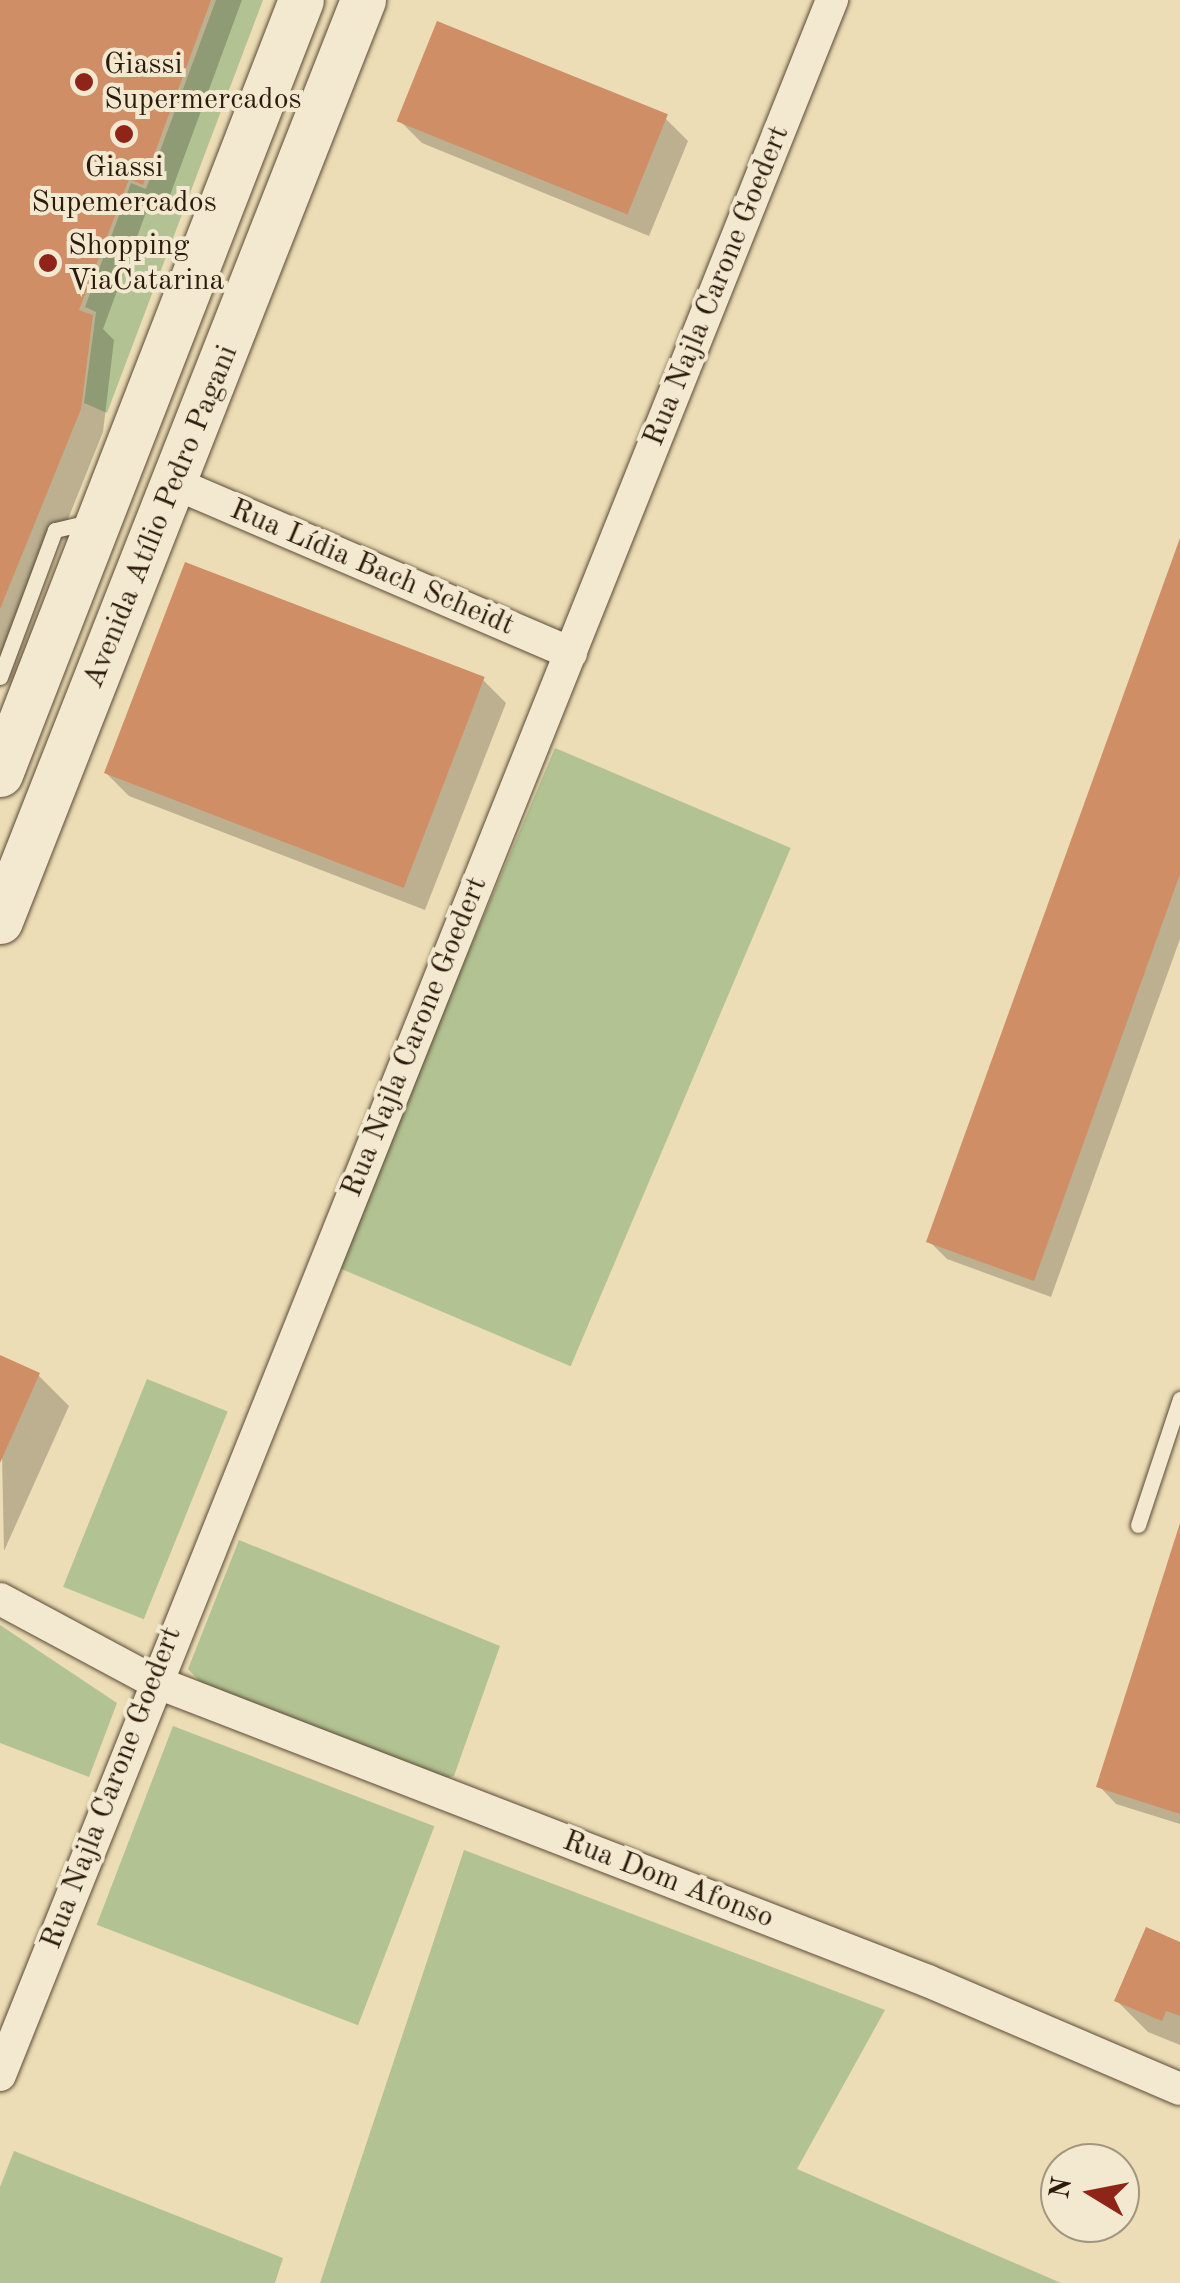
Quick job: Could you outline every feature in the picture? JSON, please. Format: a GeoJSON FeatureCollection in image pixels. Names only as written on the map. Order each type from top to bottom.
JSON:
{"type":"FeatureCollection","features":[{"type":"Feature","properties":{"kind":"main road","name":"Avenida Atílio Pedro Pagani"},"geometry":{"type":"LineString","coordinates":[[3,754],[301,0]]}},
{"type":"Feature","properties":{"kind":"main road","name":"Avenida Atílio Pedro Pagani"},"geometry":{"type":"LineString","coordinates":[[0,921],[363,0]]}},
{"type":"Feature","properties":{"kind":"street","name":"Rua Najla Carone Goedert"},"geometry":{"type":"LineString","coordinates":[[0,2075],[153,1681],[832,0]]}},
{"type":"Feature","properties":{"kind":"street","name":"Rua Lídia Bach Scheidt"},"geometry":{"type":"LineString","coordinates":[[174,483],[571,653]]}},
{"type":"Feature","properties":{"kind":"street","name":"Rua Dom Afonso"},"geometry":{"type":"LineString","coordinates":[[0,1599],[153,1681],[928,1981],[1180,2089]]}},
{"type":"Feature","properties":{"kind":"lane"},"geometry":{"type":"LineString","coordinates":[[0,676],[55,530],[98,520]]}},
{"type":"Feature","properties":{"kind":"lane"},"geometry":{"type":"LineString","coordinates":[[1138,1524],[1180,1399]]}},
{"type":"Feature","properties":{"kind":"green space"},"geometry":{"type":"Polygon","coordinates":[[[216,0],[263,0],[107,413],[84,403],[96,312],[85,307],[131,183],[146,189],[216,0]]]}},
{"type":"Feature","properties":{"kind":"green space"},"geometry":{"type":"Polygon","coordinates":[[[555,748],[791,848],[571,1366],[335,1266],[555,748]]]}},
{"type":"Feature","properties":{"kind":"green space"},"geometry":{"type":"Polygon","coordinates":[[[147,1379],[228,1412],[144,1619],[63,1587],[147,1379]]]}},
{"type":"Feature","properties":{"kind":"green space"},"geometry":{"type":"Polygon","coordinates":[[[239,1540],[500,1646],[454,1776],[440,1779],[205,1687],[188,1669],[239,1540]]]}},
{"type":"Feature","properties":{"kind":"green space"},"geometry":{"type":"Polygon","coordinates":[[[0,1625],[117,1703],[89,1777],[0,1743],[0,1625]]]}},
{"type":"Feature","properties":{"kind":"green space"},"geometry":{"type":"Polygon","coordinates":[[[173,1726],[434,1826],[358,2025],[97,1925],[173,1726]]]}},
{"type":"Feature","properties":{"kind":"green space"},"geometry":{"type":"Polygon","coordinates":[[[464,1850],[885,2010],[797,2169],[1061,2283],[320,2283],[464,1850]]]}},
{"type":"Feature","properties":{"kind":"green space"},"geometry":{"type":"Polygon","coordinates":[[[14,2151],[283,2258],[275,2283],[0,2283],[0,2187],[14,2151]]]}},
{"type":"Feature","properties":{"kind":"building","name":"Shopping ViaCatarina"},"geometry":{"type":"Polygon","coordinates":[[[0,0],[211,0],[143,185],[129,179],[79,310],[93,315],[81,409],[0,609],[0,0]]]}},
{"type":"Feature","properties":{"kind":"building"},"geometry":{"type":"Polygon","coordinates":[[[437,21],[668,114],[627,214],[397,121],[437,21]]]}},
{"type":"Feature","properties":{"kind":"building"},"geometry":{"type":"Polygon","coordinates":[[[1180,538],[1180,874],[1034,1281],[926,1242],[1180,538]]]}},
{"type":"Feature","properties":{"kind":"building"},"geometry":{"type":"Polygon","coordinates":[[[185,562],[485,677],[404,888],[104,773],[185,562]]]}},
{"type":"Feature","properties":{"kind":"building"},"geometry":{"type":"Polygon","coordinates":[[[0,1355],[40,1373],[0,1463],[0,1355]]]}},
{"type":"Feature","properties":{"kind":"building"},"geometry":{"type":"Polygon","coordinates":[[[1180,1523],[1180,1814],[1096,1787],[1180,1523]]]}},
{"type":"Feature","properties":{"kind":"building"},"geometry":{"type":"Polygon","coordinates":[[[1146,1927],[1180,1942],[1180,2016],[1166,2011],[1162,2021],[1114,2001],[1146,1927]]]}},
{"type":"Feature","properties":{"kind":"place","name":"Giassi Supermercados"},"geometry":{"type":"Point","coordinates":[84,82]}},
{"type":"Feature","properties":{"kind":"place","name":"Giassi Supemercados"},"geometry":{"type":"Point","coordinates":[124,134]}},
{"type":"Feature","properties":{"kind":"place","name":"Shopping ViaCatarina"},"geometry":{"type":"Point","coordinates":[48,263]}}]}
